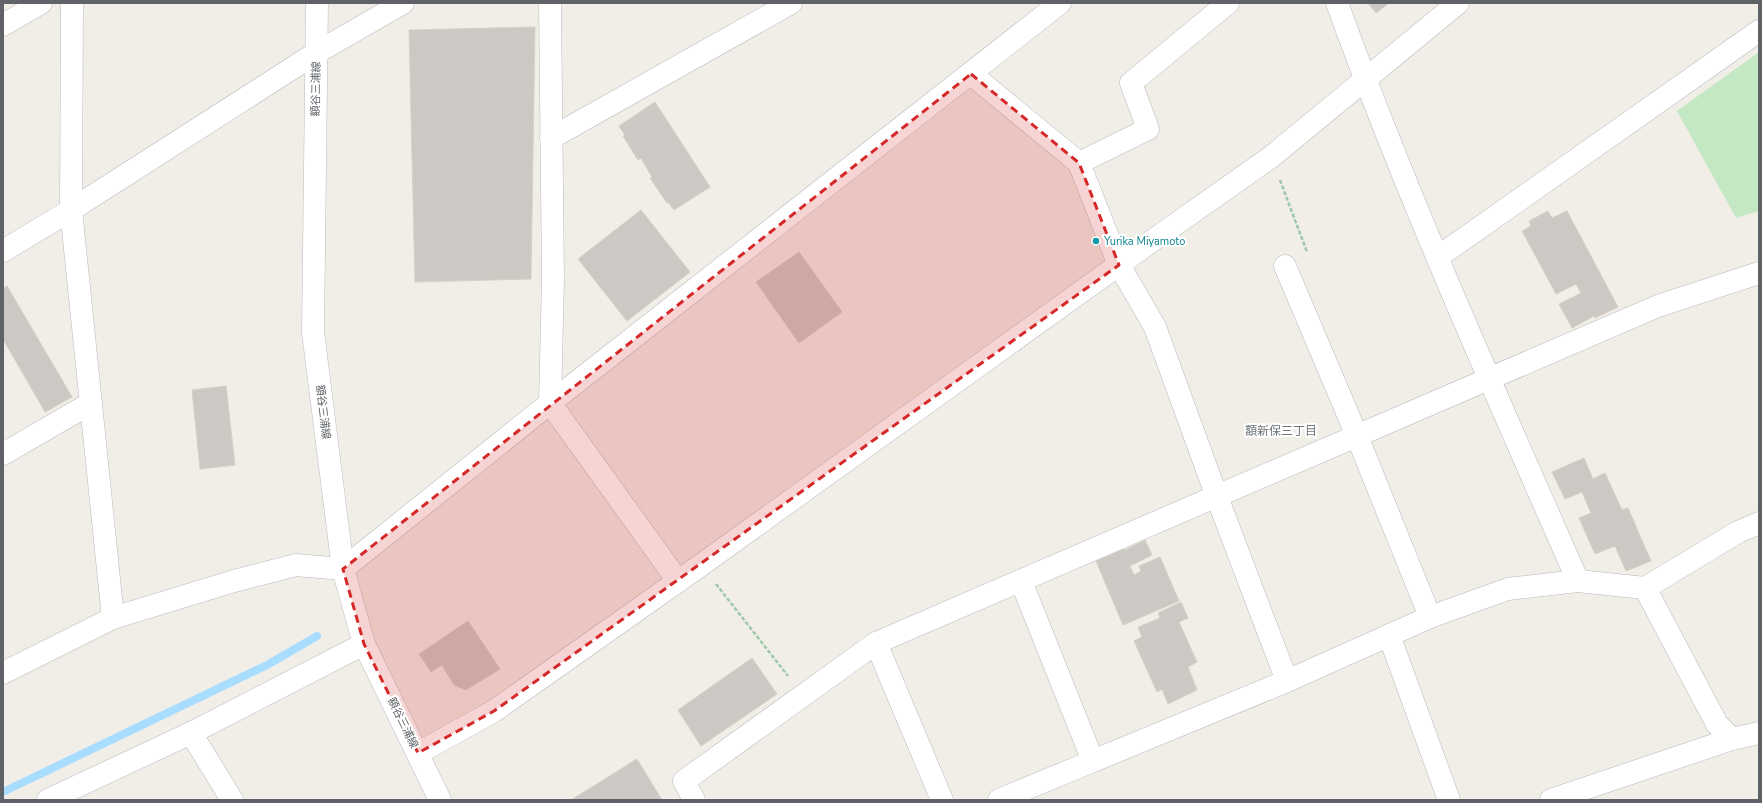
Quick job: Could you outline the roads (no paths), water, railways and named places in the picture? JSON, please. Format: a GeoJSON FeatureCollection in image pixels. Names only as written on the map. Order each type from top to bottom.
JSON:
{"type":"FeatureCollection","features":[{"type":"Feature","properties":{"kind":"street"},"geometry":{"type":"LineString","coordinates":[[3,25],[41,3]]}},
{"type":"Feature","properties":{"kind":"street"},"geometry":{"type":"LineString","coordinates":[[72,3],[71,210],[113,618]]}},
{"type":"Feature","properties":{"kind":"street","name":"額谷三浦線"},"geometry":{"type":"LineString","coordinates":[[318,3],[316,53],[313,332],[345,575],[362,636],[440,800]]}},
{"type":"Feature","properties":{"kind":"street"},"geometry":{"type":"LineString","coordinates":[[3,250],[71,210],[316,53],[403,3]]}},
{"type":"Feature","properties":{"kind":"street"},"geometry":{"type":"LineString","coordinates":[[550,3],[552,278],[550,403],[678,581]]}},
{"type":"Feature","properties":{"kind":"street"},"geometry":{"type":"LineString","coordinates":[[551,138],[791,3]]}},
{"type":"Feature","properties":{"kind":"street"},"geometry":{"type":"LineString","coordinates":[[3,674],[113,618],[234,581],[296,565],[345,575],[550,403],[1060,3]]}},
{"type":"Feature","properties":{"kind":"street"},"geometry":{"type":"LineString","coordinates":[[1079,164],[1148,129],[1131,83],[1228,3]]}},
{"type":"Feature","properties":{"kind":"street"},"geometry":{"type":"LineString","coordinates":[[1337,3],[1364,79],[1438,257],[1489,379],[1578,581]]}},
{"type":"Feature","properties":{"kind":"street"},"geometry":{"type":"LineString","coordinates":[[418,753],[494,711],[701,565],[1271,157],[1458,3]]}},
{"type":"Feature","properties":{"kind":"street"},"geometry":{"type":"LineString","coordinates":[[1438,257],[1759,30]]}},
{"type":"Feature","properties":{"kind":"street"},"geometry":{"type":"LineString","coordinates":[[971,74],[1079,164],[1119,265],[1155,327],[1287,681]]}},
{"type":"Feature","properties":{"kind":"street"},"geometry":{"type":"LineString","coordinates":[[1285,266],[1357,436],[1430,617]]}},
{"type":"Feature","properties":{"kind":"street"},"geometry":{"type":"LineString","coordinates":[[694,800],[684,780],[876,643],[1658,306],[1759,273]]}},
{"type":"Feature","properties":{"kind":"street"},"geometry":{"type":"LineString","coordinates":[[3,454],[91,403]]}},
{"type":"Feature","properties":{"kind":"street"},"geometry":{"type":"LineString","coordinates":[[999,800],[1287,681],[1430,617],[1508,589],[1578,581],[1645,588],[1738,532],[1759,523]]}},
{"type":"Feature","properties":{"kind":"street"},"geometry":{"type":"LineString","coordinates":[[1021,581],[1093,761]]}},
{"type":"Feature","properties":{"kind":"street"},"geometry":{"type":"LineString","coordinates":[[1645,588],[1716,724],[1732,739]]}},
{"type":"Feature","properties":{"kind":"street"},"geometry":{"type":"LineString","coordinates":[[1389,635],[1449,800]]}},
{"type":"Feature","properties":{"kind":"street"},"geometry":{"type":"LineString","coordinates":[[59,798],[191,734],[362,636]]}},
{"type":"Feature","properties":{"kind":"street"},"geometry":{"type":"LineString","coordinates":[[876,643],[942,800]]}},
{"type":"Feature","properties":{"kind":"street"},"geometry":{"type":"LineString","coordinates":[[1551,800],[1732,739],[1759,733]]}},
{"type":"Feature","properties":{"kind":"street"},"geometry":{"type":"LineString","coordinates":[[191,734],[232,800]]}},
{"type":"Feature","properties":{"kind":"waterway"},"geometry":{"type":"LineString","coordinates":[[3,792],[267,665],[317,636]]}},
{"type":"Feature","properties":{"kind":"place","name":"Yurika Miyamoto"},"geometry":{"type":"Point","coordinates":[1096,241]}},
{"type":"Feature","properties":{"kind":"district","name":"額新保三丁目"},"geometry":{"type":"Point","coordinates":[1281,431]}}]}
